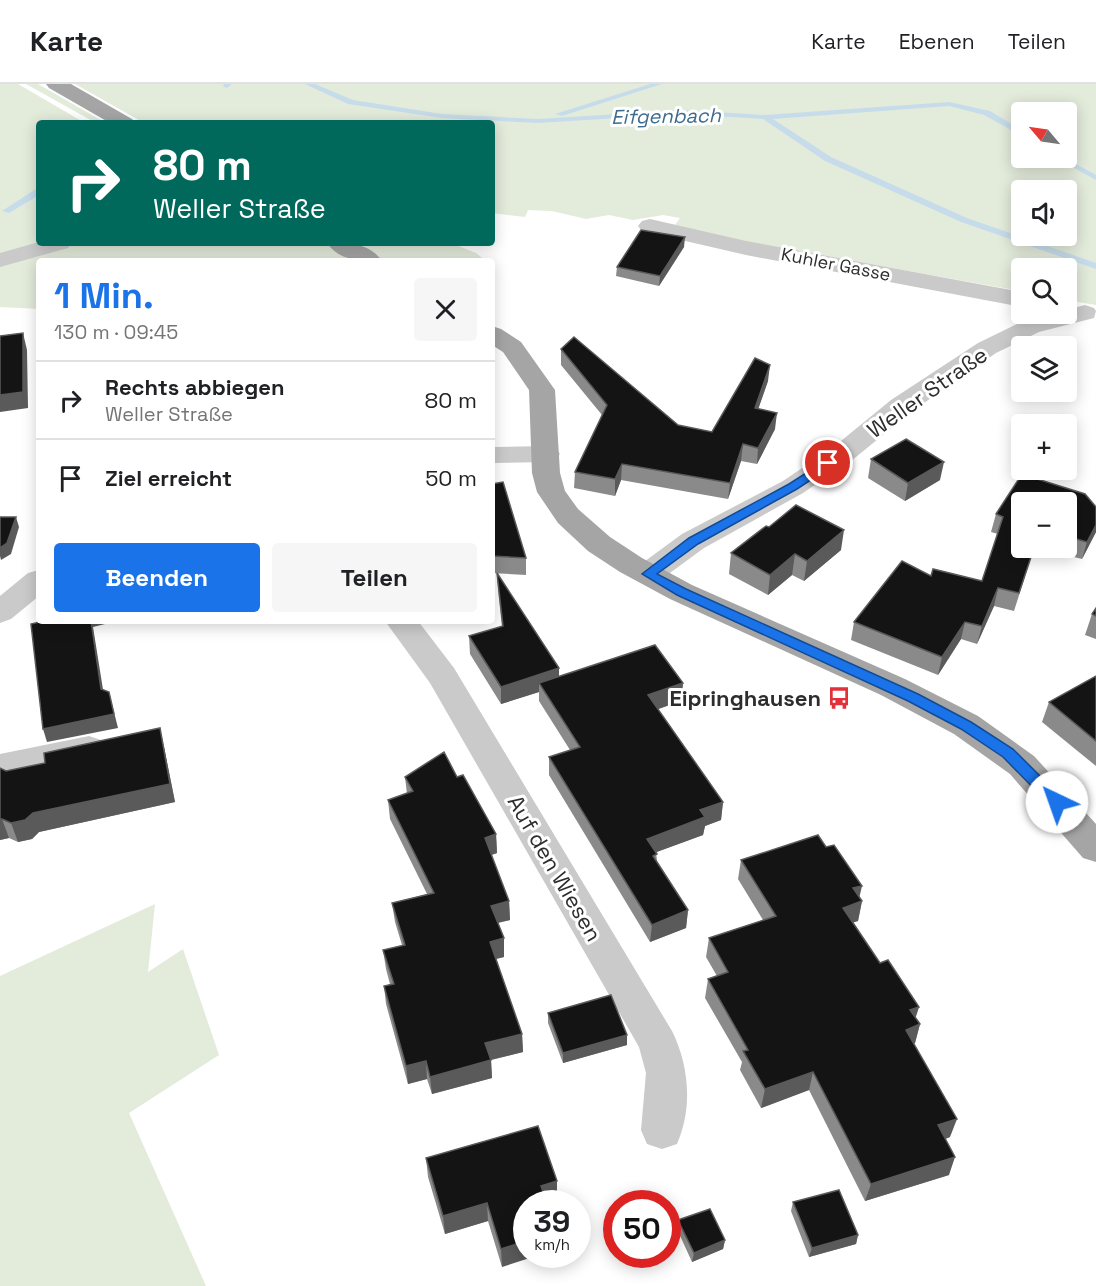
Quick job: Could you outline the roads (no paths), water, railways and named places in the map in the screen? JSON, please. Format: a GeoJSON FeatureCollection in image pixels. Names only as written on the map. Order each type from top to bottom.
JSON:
{"type":"FeatureCollection","features":[{"type":"Feature","properties":{"kind":"main road"},"geometry":{"type":"LineString","coordinates":[[56,84],[120,120]]}},
{"type":"Feature","properties":{"kind":"main road"},"geometry":{"type":"LineString","coordinates":[[344,246],[366,258]]}},
{"type":"Feature","properties":{"kind":"main road"},"geometry":{"type":"LineString","coordinates":[[495,336],[512,347],[542,390],[548,484],[555,499],[568,516],[599,544],[681,592],[903,692],[966,725],[1022,765],[1096,848]]}},
{"type":"Feature","properties":{"kind":"street","name":"Kuhler Gasse"},"geometry":{"type":"LineString","coordinates":[[650,226],[746,248],[1011,298]]}},
{"type":"Feature","properties":{"kind":"street"},"geometry":{"type":"LineString","coordinates":[[0,261],[50,246]]}},
{"type":"Feature","properties":{"kind":"street","name":"Weller Straße"},"geometry":{"type":"LineString","coordinates":[[648,574],[693,541],[793,487],[846,451],[901,406],[987,348],[1030,327],[1083,313]]}},
{"type":"Feature","properties":{"kind":"street"},"geometry":{"type":"LineString","coordinates":[[495,455],[546,454]]}},
{"type":"Feature","properties":{"kind":"street"},"geometry":{"type":"LineString","coordinates":[[0,612],[36,582]]}},
{"type":"Feature","properties":{"kind":"street","name":"Auf den Wiesen"},"geometry":{"type":"LineString","coordinates":[[403,624],[442,676],[658,1043],[668,1073],[662,1130]]}},
{"type":"Feature","properties":{"kind":"street"},"geometry":{"type":"LineString","coordinates":[[0,767],[117,743]]}},
{"type":"Feature","properties":{"kind":"waterway","name":"Eifgenbach"},"geometry":{"type":"LineString","coordinates":[[309,84],[351,102],[442,116],[538,121],[682,112],[765,117]]}},
{"type":"Feature","properties":{"kind":"waterway"},"geometry":{"type":"LineString","coordinates":[[559,114],[658,84]]}},
{"type":"Feature","properties":{"kind":"waterway","name":"Eifgenbach"},"geometry":{"type":"LineString","coordinates":[[765,117],[949,104],[987,113],[1011,127]]}},
{"type":"Feature","properties":{"kind":"waterway"},"geometry":{"type":"LineString","coordinates":[[765,117],[828,159],[964,220],[1096,266]]}},
{"type":"Feature","properties":{"kind":"waterway","name":"Eifgenbach"},"geometry":{"type":"LineString","coordinates":[[1077,167],[1096,178]]}},
{"type":"Feature","properties":{"kind":"waterway"},"geometry":{"type":"LineString","coordinates":[[6,211],[36,193]]}},
{"type":"Feature","properties":{"kind":"place","name":"Eipringhausen"},"geometry":{"type":"Point","coordinates":[839,698]}}]}
